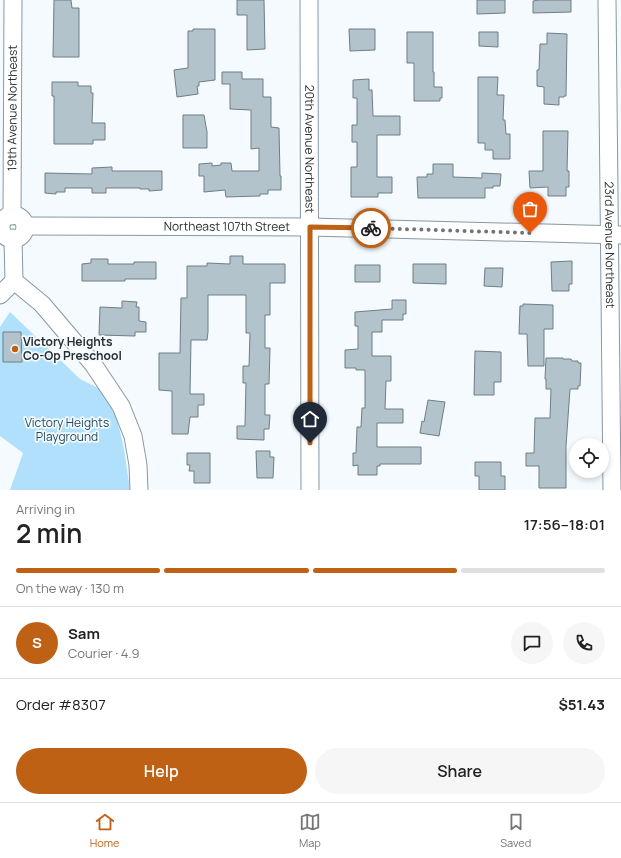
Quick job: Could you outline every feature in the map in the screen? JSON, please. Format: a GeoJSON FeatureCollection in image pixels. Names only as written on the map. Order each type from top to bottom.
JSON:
{"type":"FeatureCollection","features":[{"type":"Feature","properties":{"kind":"street","name":"19th Avenue Northeast"},"geometry":{"type":"LineString","coordinates":[[13,0],[10,227],[14,281]]}},
{"type":"Feature","properties":{"kind":"street","name":"20th Avenue Northeast"},"geometry":{"type":"LineString","coordinates":[[309,0],[310,490]]}},
{"type":"Feature","properties":{"kind":"street","name":"23rd Avenue Northeast"},"geometry":{"type":"LineString","coordinates":[[607,0],[615,235],[612,490]]}},
{"type":"Feature","properties":{"kind":"street","name":"Northeast 107th Street"},"geometry":{"type":"LineString","coordinates":[[10,227],[310,227],[615,235]]}},
{"type":"Feature","properties":{"kind":"street"},"geometry":{"type":"LineString","coordinates":[[0,295],[14,281],[42,304],[93,364],[121,406],[133,436],[138,465],[139,490]]}},
{"type":"Feature","properties":{"kind":"green space","name":"Victory Heights Playground"},"geometry":{"type":"Polygon","coordinates":[[[10,312],[80,379],[102,390],[117,419],[124,449],[130,490],[10,490],[23,453],[0,436],[0,327],[10,312]]]}},
{"type":"Feature","properties":{"kind":"building"},"geometry":{"type":"Polygon","coordinates":[[[54,0],[71,0],[72,8],[79,8],[79,57],[53,57],[54,0]]]}},
{"type":"Feature","properties":{"kind":"building"},"geometry":{"type":"Polygon","coordinates":[[[237,0],[264,0],[265,49],[247,50],[247,15],[237,15],[237,0]]]}},
{"type":"Feature","properties":{"kind":"building"},"geometry":{"type":"Polygon","coordinates":[[[477,0],[505,0],[505,13],[477,14],[477,0]]]}},
{"type":"Feature","properties":{"kind":"building"},"geometry":{"type":"Polygon","coordinates":[[[571,0],[571,12],[533,13],[533,1],[571,0]]]}},
{"type":"Feature","properties":{"kind":"building"},"geometry":{"type":"Polygon","coordinates":[[[193,29],[215,29],[215,80],[199,82],[199,86],[197,86],[198,94],[177,97],[174,70],[188,68],[188,31],[193,31],[193,29]]]}},
{"type":"Feature","properties":{"kind":"building"},"geometry":{"type":"Polygon","coordinates":[[[349,29],[375,29],[375,50],[350,51],[349,29]]]}},
{"type":"Feature","properties":{"kind":"building"},"geometry":{"type":"Polygon","coordinates":[[[407,32],[433,32],[434,87],[442,87],[442,98],[440,98],[440,101],[414,101],[414,63],[407,63],[407,32]]]}},
{"type":"Feature","properties":{"kind":"building"},"geometry":{"type":"Polygon","coordinates":[[[479,32],[498,32],[498,47],[479,46],[479,32]]]}},
{"type":"Feature","properties":{"kind":"building"},"geometry":{"type":"Polygon","coordinates":[[[547,33],[567,34],[566,96],[559,97],[559,105],[544,104],[544,87],[537,86],[540,44],[547,44],[547,33]]]}},
{"type":"Feature","properties":{"kind":"building"},"geometry":{"type":"Polygon","coordinates":[[[222,72],[242,72],[242,79],[263,79],[263,97],[271,97],[271,127],[279,128],[281,190],[268,190],[268,194],[260,194],[260,196],[226,197],[225,190],[204,192],[204,176],[199,176],[199,164],[212,163],[212,166],[221,165],[221,163],[231,163],[232,171],[259,171],[259,148],[251,149],[251,110],[230,109],[230,84],[222,84],[222,72]]]}},
{"type":"Feature","properties":{"kind":"building"},"geometry":{"type":"Polygon","coordinates":[[[478,77],[498,77],[497,95],[504,95],[503,120],[505,120],[506,134],[510,134],[510,159],[493,159],[493,150],[485,150],[485,143],[478,143],[478,77]]]}},
{"type":"Feature","properties":{"kind":"building"},"geometry":{"type":"Polygon","coordinates":[[[369,79],[369,90],[372,90],[373,116],[400,116],[400,135],[377,135],[377,177],[392,177],[392,193],[378,193],[378,197],[351,197],[351,167],[357,167],[357,142],[352,142],[352,125],[357,125],[357,98],[353,98],[353,80],[369,79]]]}},
{"type":"Feature","properties":{"kind":"building"},"geometry":{"type":"Polygon","coordinates":[[[52,82],[78,82],[78,86],[91,86],[91,93],[93,93],[92,123],[105,123],[105,140],[93,140],[93,144],[54,144],[54,96],[52,96],[52,82]]]}},
{"type":"Feature","properties":{"kind":"building"},"geometry":{"type":"Polygon","coordinates":[[[183,115],[204,115],[207,132],[207,148],[183,148],[183,115]]]}},
{"type":"Feature","properties":{"kind":"building"},"geometry":{"type":"Polygon","coordinates":[[[543,131],[568,131],[567,171],[569,171],[569,187],[566,187],[566,196],[548,196],[548,187],[530,188],[529,171],[543,171],[543,131]]]}},
{"type":"Feature","properties":{"kind":"building"},"geometry":{"type":"Polygon","coordinates":[[[433,164],[453,164],[453,177],[482,178],[482,173],[501,174],[500,186],[485,188],[485,198],[418,198],[417,177],[427,177],[427,174],[433,174],[433,164]]]}},
{"type":"Feature","properties":{"kind":"building"},"geometry":{"type":"Polygon","coordinates":[[[112,167],[112,171],[162,171],[162,190],[149,191],[149,189],[140,188],[106,188],[106,193],[92,193],[92,188],[65,188],[65,192],[56,192],[56,194],[45,193],[45,173],[92,174],[92,168],[112,167]]]}},
{"type":"Feature","properties":{"kind":"building"},"geometry":{"type":"Polygon","coordinates":[[[230,256],[243,256],[243,264],[285,264],[285,283],[270,283],[270,315],[265,315],[265,348],[270,348],[269,384],[265,384],[265,415],[270,415],[269,429],[264,429],[264,440],[237,439],[237,426],[245,426],[246,383],[243,383],[243,366],[249,366],[250,333],[246,333],[246,295],[208,295],[207,340],[191,340],[190,394],[204,394],[204,405],[198,405],[198,417],[190,417],[188,434],[172,434],[172,391],[159,390],[159,353],[180,353],[181,298],[187,298],[187,266],[207,266],[207,263],[230,264],[230,256]]]}},
{"type":"Feature","properties":{"kind":"building"},"geometry":{"type":"Polygon","coordinates":[[[91,259],[108,259],[108,264],[156,262],[156,279],[82,281],[82,264],[91,263],[91,259]]]}},
{"type":"Feature","properties":{"kind":"building"},"geometry":{"type":"Polygon","coordinates":[[[572,261],[572,284],[569,284],[569,291],[552,291],[551,262],[572,261]]]}},
{"type":"Feature","properties":{"kind":"building"},"geometry":{"type":"Polygon","coordinates":[[[413,264],[446,264],[446,284],[413,283],[413,264]]]}},
{"type":"Feature","properties":{"kind":"building"},"geometry":{"type":"Polygon","coordinates":[[[355,265],[380,265],[380,282],[355,282],[355,265]]]}},
{"type":"Feature","properties":{"kind":"building"},"geometry":{"type":"Polygon","coordinates":[[[485,268],[503,268],[502,287],[484,286],[485,268]]]}},
{"type":"Feature","properties":{"kind":"building"},"geometry":{"type":"Polygon","coordinates":[[[392,300],[406,300],[406,314],[403,314],[403,320],[382,320],[382,332],[372,332],[372,356],[391,356],[391,381],[386,381],[385,409],[403,409],[403,423],[377,423],[377,447],[421,447],[421,464],[380,464],[380,466],[377,466],[377,475],[358,475],[358,465],[353,466],[353,453],[356,453],[357,427],[361,427],[362,408],[365,408],[365,370],[345,368],[345,350],[358,349],[358,326],[355,326],[355,312],[392,309],[392,300]]]}},
{"type":"Feature","properties":{"kind":"building"},"geometry":{"type":"Polygon","coordinates":[[[122,301],[137,302],[136,307],[139,307],[139,321],[146,322],[146,332],[135,332],[135,336],[99,335],[100,307],[122,308],[122,301]]]}},
{"type":"Feature","properties":{"kind":"building"},"geometry":{"type":"Polygon","coordinates":[[[523,304],[553,305],[553,329],[544,329],[544,366],[528,366],[527,334],[519,334],[520,306],[523,306],[523,304]]]}},
{"type":"Feature","properties":{"kind":"building"},"geometry":{"type":"Polygon","coordinates":[[[3,332],[21,332],[22,362],[3,362],[3,332]]]}},
{"type":"Feature","properties":{"kind":"building"},"geometry":{"type":"Polygon","coordinates":[[[475,351],[501,352],[501,382],[494,382],[494,395],[474,395],[475,351]]]}},
{"type":"Feature","properties":{"kind":"building"},"geometry":{"type":"Polygon","coordinates":[[[546,358],[571,359],[572,361],[578,361],[578,363],[581,363],[580,386],[578,386],[578,389],[570,389],[566,446],[566,488],[539,488],[539,466],[526,466],[526,453],[534,453],[535,418],[550,418],[551,389],[546,389],[546,358]]]}},
{"type":"Feature","properties":{"kind":"building"},"geometry":{"type":"Polygon","coordinates":[[[428,400],[445,402],[439,436],[420,433],[422,421],[424,422],[428,400]]]}},
{"type":"Feature","properties":{"kind":"building"},"geometry":{"type":"Polygon","coordinates":[[[256,451],[270,451],[270,457],[274,457],[273,478],[257,478],[256,451]]]}},
{"type":"Feature","properties":{"kind":"building"},"geometry":{"type":"Polygon","coordinates":[[[187,453],[210,453],[210,483],[194,483],[194,471],[189,471],[190,465],[187,465],[187,453]]]}},
{"type":"Feature","properties":{"kind":"building"},"geometry":{"type":"Polygon","coordinates":[[[475,462],[501,462],[501,476],[505,476],[505,490],[479,490],[479,476],[475,476],[475,462]]]}},
{"type":"Feature","properties":{"kind":"way so far"},"geometry":{"type":"LineString","coordinates":[[371,228],[530,233]]}},
{"type":"Feature","properties":{"kind":"place","name":"Victory Heights Co-Op Preschool"},"geometry":{"type":"Point","coordinates":[15,349]}},
{"type":"Feature","properties":{"kind":"route"},"geometry":{"type":"LineString","coordinates":[[310,443],[310,227],[371,228]]}}]}
